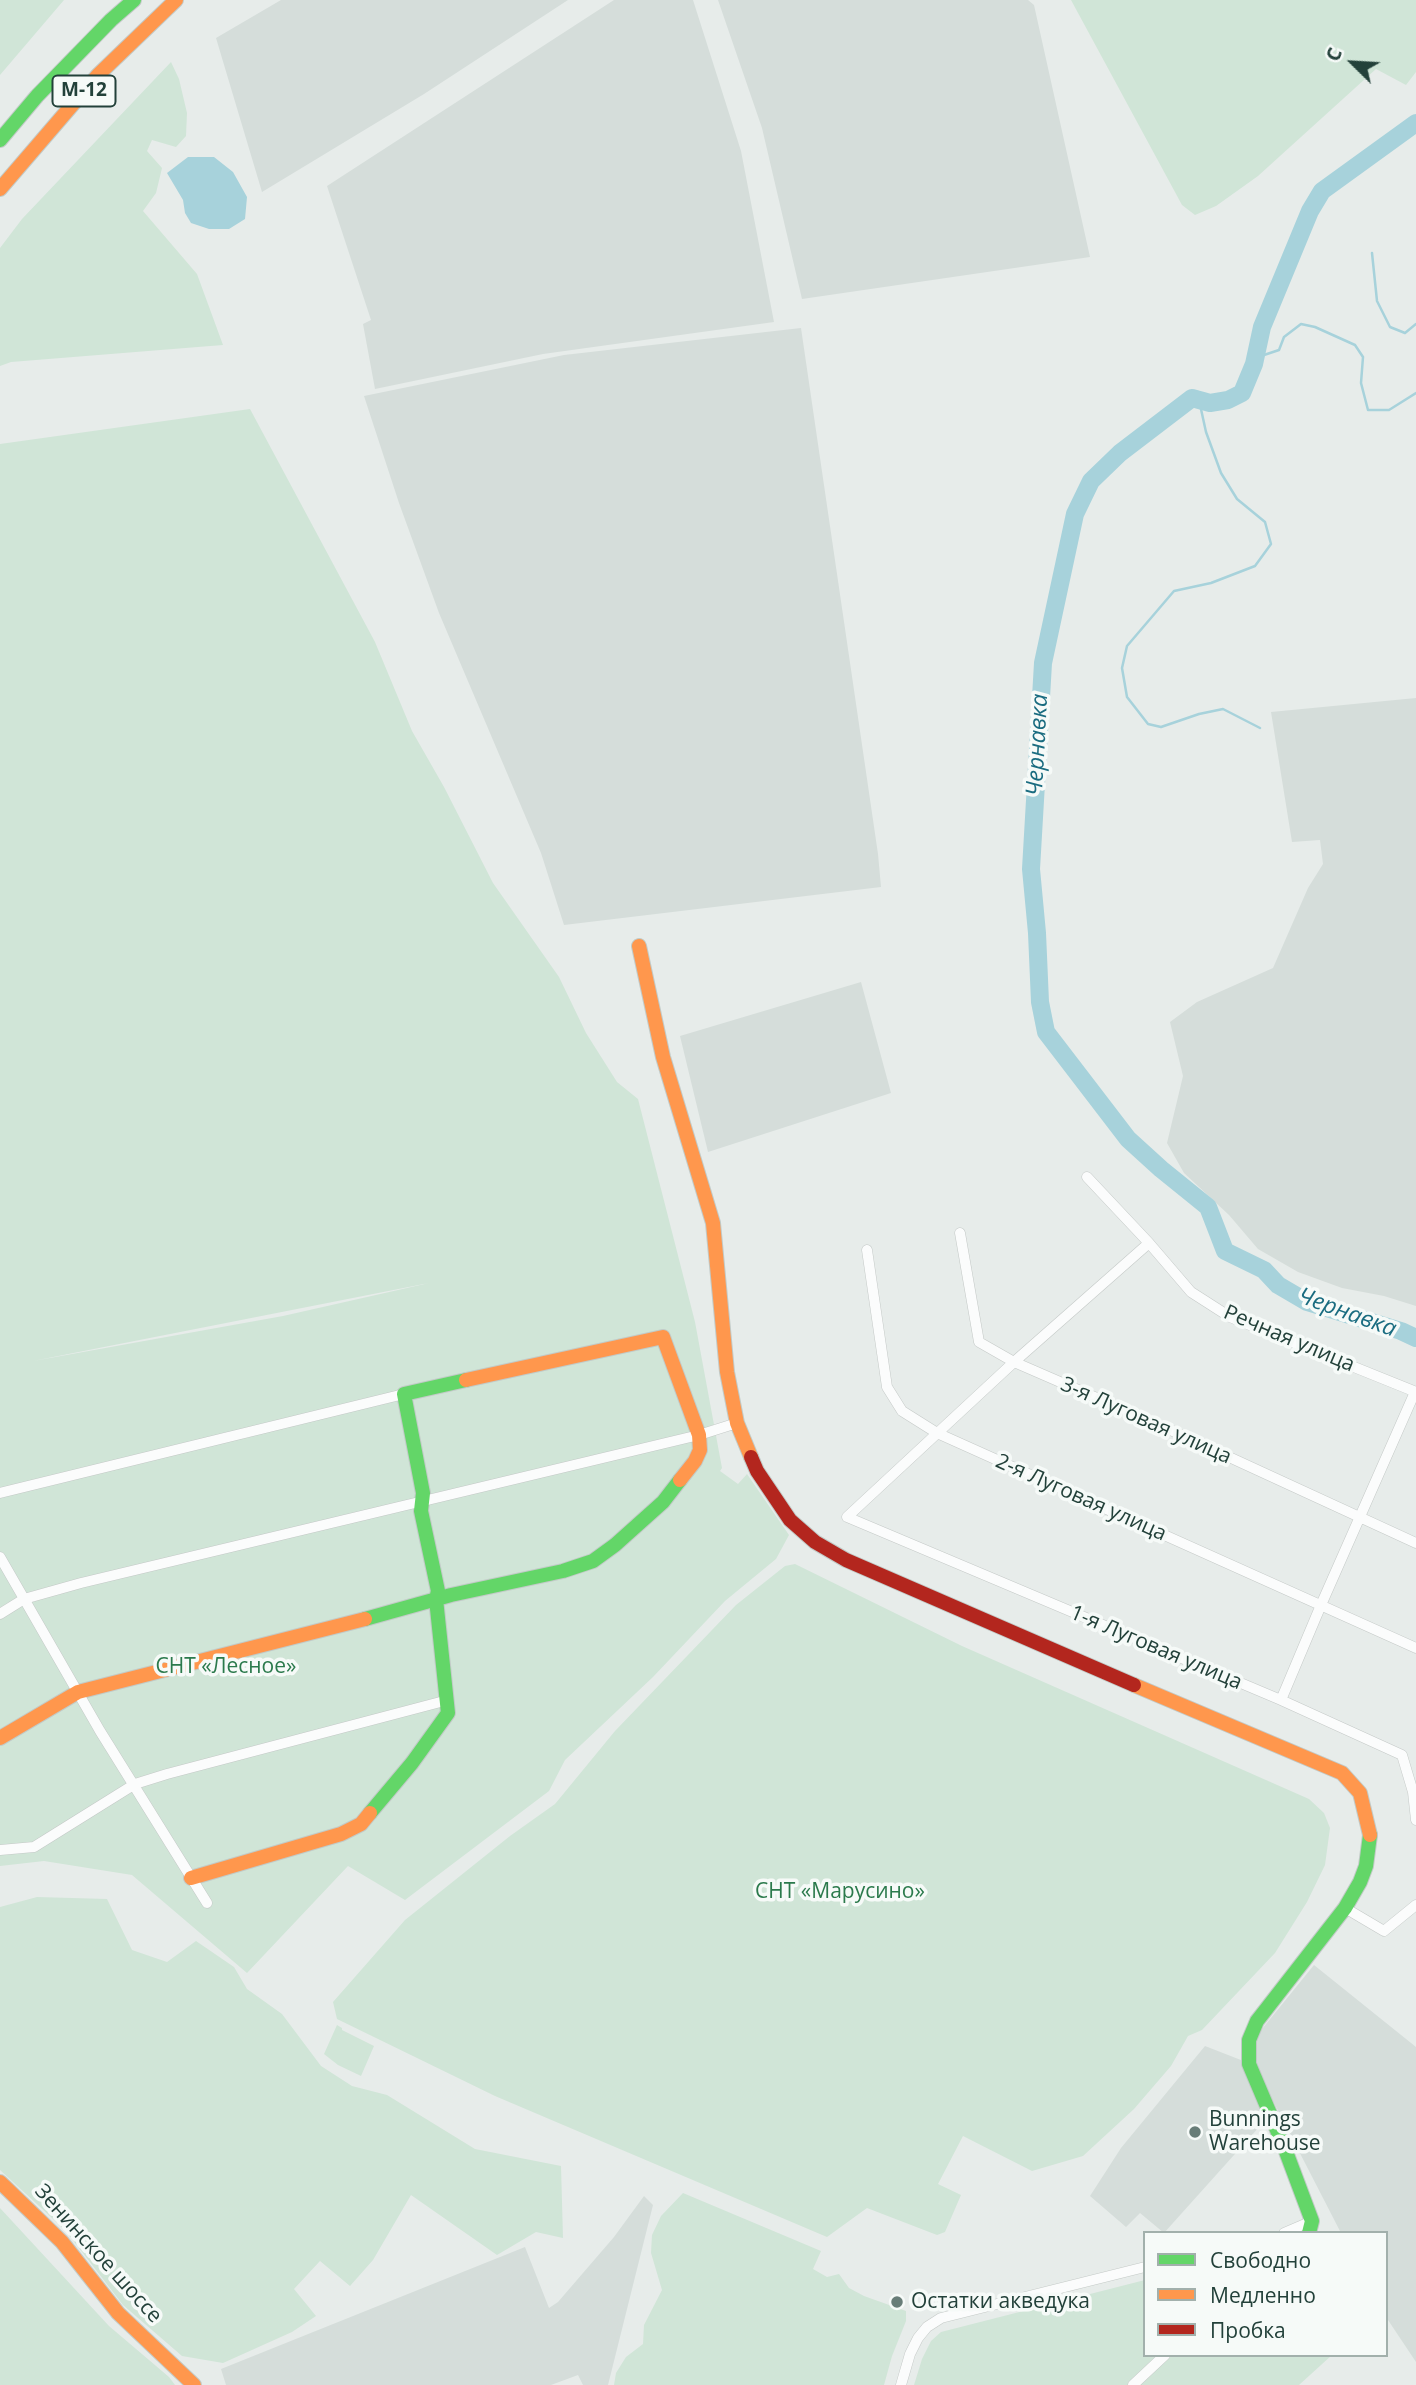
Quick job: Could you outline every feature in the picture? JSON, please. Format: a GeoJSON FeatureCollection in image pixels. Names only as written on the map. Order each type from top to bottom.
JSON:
{"type":"FeatureCollection","features":[{"type":"Feature","properties":{"kind":"main road","name":"М-12"},"geometry":{"type":"LineString","coordinates":[[0,140],[37,96],[134,0]]}},
{"type":"Feature","properties":{"kind":"main road","name":"М-12"},"geometry":{"type":"LineString","coordinates":[[0,189],[98,75],[176,0]]}},
{"type":"Feature","properties":{"kind":"main road"},"geometry":{"type":"LineString","coordinates":[[639,946],[663,1058],[713,1223],[727,1372],[737,1423],[757,1471],[779,1506],[802,1532],[845,1560],[1077,1662],[1342,1773],[1360,1793],[1371,1831],[1366,1866],[1345,1908],[1257,2021],[1249,2040],[1249,2064],[1285,2149],[1311,2227]]}},
{"type":"Feature","properties":{"kind":"main road"},"geometry":{"type":"LineString","coordinates":[[0,1738],[78,1692],[436,1600],[563,1571],[593,1561],[663,1502],[695,1461],[700,1450],[699,1436],[663,1337],[404,1394],[423,1493],[421,1511],[438,1591],[436,1600],[449,1700],[448,1713],[412,1763],[361,1824],[341,1834],[191,1878]]}},
{"type":"Feature","properties":{"kind":"main road","name":"Зенинское шоссе"},"geometry":{"type":"LineString","coordinates":[[0,2182],[62,2242],[118,2313],[194,2385]]}},
{"type":"Feature","properties":{"kind":"street","name":"Речная улица"},"geometry":{"type":"LineString","coordinates":[[1087,1177],[1191,1292],[1230,1317],[1415,1392]]}},
{"type":"Feature","properties":{"kind":"street","name":"3-я Луговая улица"},"geometry":{"type":"LineString","coordinates":[[960,1233],[979,1342],[1013,1362],[1166,1428],[1416,1543]]}},
{"type":"Feature","properties":{"kind":"street"},"geometry":{"type":"LineString","coordinates":[[937,1433],[1013,1362],[1149,1243]]}},
{"type":"Feature","properties":{"kind":"street","name":"2-я Луговая улица"},"geometry":{"type":"LineString","coordinates":[[867,1250],[887,1387],[902,1411],[937,1433],[1416,1648]]}},
{"type":"Feature","properties":{"kind":"street"},"geometry":{"type":"LineString","coordinates":[[1282,1700],[1415,1392]]}},
{"type":"Feature","properties":{"kind":"street"},"geometry":{"type":"LineString","coordinates":[[0,1493],[404,1394]]}},
{"type":"Feature","properties":{"kind":"street"},"geometry":{"type":"LineString","coordinates":[[0,1614],[24,1599],[699,1436],[737,1423]]}},
{"type":"Feature","properties":{"kind":"street","name":"1-я Луговая улица"},"geometry":{"type":"LineString","coordinates":[[937,1433],[847,1517],[1282,1700],[1402,1755],[1413,1792],[1416,1820]]}},
{"type":"Feature","properties":{"kind":"street"},"geometry":{"type":"LineString","coordinates":[[0,1557],[78,1692],[207,1903]]}},
{"type":"Feature","properties":{"kind":"street"},"geometry":{"type":"LineString","coordinates":[[0,1850],[34,1847],[135,1784],[167,1773],[449,1700]]}},
{"type":"Feature","properties":{"kind":"street"},"geometry":{"type":"LineString","coordinates":[[1345,1908],[1384,1931],[1416,1905]]}},
{"type":"Feature","properties":{"kind":"street"},"geometry":{"type":"LineString","coordinates":[[1293,2231],[1311,2227]]}},
{"type":"Feature","properties":{"kind":"street"},"geometry":{"type":"LineString","coordinates":[[901,2385],[918,2338],[927,2327],[941,2318],[1143,2268]]}},
{"type":"Feature","properties":{"kind":"street"},"geometry":{"type":"LineString","coordinates":[[1133,2385],[1163,2357]]}},
{"type":"Feature","properties":{"kind":"shaded area"},"geometry":{"type":"Polygon","coordinates":[[[281,0],[568,0],[424,94],[262,192],[216,38],[281,0]]]}},
{"type":"Feature","properties":{"kind":"shaded area"},"geometry":{"type":"Polygon","coordinates":[[[614,0],[693,0],[741,151],[774,322],[543,354],[375,389],[363,324],[371,320],[327,186],[614,0]]]}},
{"type":"Feature","properties":{"kind":"shaded area"},"geometry":{"type":"Polygon","coordinates":[[[718,0],[1028,0],[1034,5],[1090,257],[802,299],[762,128],[718,0]]]}},
{"type":"Feature","properties":{"kind":"shaded area"},"geometry":{"type":"Polygon","coordinates":[[[801,328],[881,887],[564,925],[541,853],[439,613],[364,396],[564,355],[801,328]]]}},
{"type":"Feature","properties":{"kind":"shaded area"},"geometry":{"type":"Polygon","coordinates":[[[1416,698],[1416,1306],[1384,1296],[1342,1288],[1298,1272],[1258,1249],[1229,1215],[1184,1173],[1167,1143],[1183,1076],[1170,1022],[1197,1002],[1273,968],[1308,888],[1323,864],[1320,840],[1292,842],[1271,712],[1416,698]]]}},
{"type":"Feature","properties":{"kind":"shaded area"},"geometry":{"type":"Polygon","coordinates":[[[861,982],[891,1093],[708,1152],[680,1036],[861,982]]]}},
{"type":"Feature","properties":{"kind":"shaded area"},"geometry":{"type":"Polygon","coordinates":[[[1314,1965],[1416,2047],[1416,2362],[1388,2320],[1388,2231],[1340,2231],[1252,2060],[1253,2040],[1314,1965]]]}},
{"type":"Feature","properties":{"kind":"shaded area","name":"Bunnings Warehouse"},"geometry":{"type":"Polygon","coordinates":[[[1205,2046],[1246,2062],[1269,2116],[1166,2231],[1162,2231],[1140,2213],[1126,2227],[1090,2196],[1121,2148],[1205,2046]]]}},
{"type":"Feature","properties":{"kind":"shaded area"},"geometry":{"type":"Polygon","coordinates":[[[644,2196],[653,2205],[608,2385],[583,2385],[578,2375],[551,2385],[226,2385],[221,2369],[525,2247],[549,2308],[558,2302],[614,2237],[644,2196]]]}},
{"type":"Feature","properties":{"kind":"green space"},"geometry":{"type":"Polygon","coordinates":[[[0,0],[64,0],[0,75],[0,0]]]}},
{"type":"Feature","properties":{"kind":"green space"},"geometry":{"type":"Polygon","coordinates":[[[1071,0],[1416,0],[1416,72],[1406,85],[1376,69],[1258,176],[1216,206],[1195,215],[1182,205],[1071,0]]]}},
{"type":"Feature","properties":{"kind":"green space"},"geometry":{"type":"Polygon","coordinates":[[[171,62],[179,79],[187,113],[186,136],[176,147],[152,140],[147,151],[162,168],[156,193],[143,211],[197,274],[223,345],[11,362],[0,366],[0,248],[22,219],[171,62]]]}},
{"type":"Feature","properties":{"kind":"green space","name":"СНТ «Лесное»"},"geometry":{"type":"Polygon","coordinates":[[[250,409],[375,642],[412,731],[493,883],[559,977],[586,1033],[617,1082],[638,1099],[695,1322],[722,1468],[720,1471],[738,1484],[747,1474],[789,1535],[776,1559],[725,1601],[653,1677],[565,1760],[549,1791],[405,1900],[348,1866],[247,1973],[132,1875],[44,1861],[0,1866],[0,444],[250,409]],[[429,1283],[33,1361],[283,1316],[429,1283]]]}},
{"type":"Feature","properties":{"kind":"green space","name":"СНТ «Марусино»"},"geometry":{"type":"Polygon","coordinates":[[[795,1564],[962,1646],[1309,1799],[1324,1813],[1330,1828],[1325,1865],[1307,1902],[1275,1953],[1202,2030],[1188,2036],[1171,2066],[1134,2109],[1083,2156],[1032,2171],[963,2136],[938,2184],[961,2195],[945,2232],[937,2235],[867,2208],[827,2237],[495,2096],[337,2019],[333,2002],[405,1920],[510,1836],[555,1804],[615,1731],[736,1605],[785,1566],[795,1564]]]}},
{"type":"Feature","properties":{"kind":"green space"},"geometry":{"type":"Polygon","coordinates":[[[37,1897],[107,1899],[132,1950],[167,1962],[196,1941],[234,1967],[247,1989],[282,2014],[321,2066],[352,2086],[387,2095],[475,2149],[561,2166],[563,2238],[536,2232],[497,2255],[411,2195],[373,2260],[350,2286],[320,2261],[294,2289],[316,2316],[292,2332],[223,2363],[182,2356],[123,2305],[65,2230],[0,2170],[0,1907],[37,1897]]]}},
{"type":"Feature","properties":{"kind":"green space"},"geometry":{"type":"Polygon","coordinates":[[[337,2025],[374,2046],[361,2076],[338,2065],[324,2054],[337,2025]]]}},
{"type":"Feature","properties":{"kind":"green space"},"geometry":{"type":"Polygon","coordinates":[[[683,2193],[821,2251],[813,2269],[827,2277],[839,2274],[849,2288],[906,2311],[906,2321],[884,2385],[614,2385],[616,2373],[626,2357],[643,2344],[644,2325],[662,2290],[651,2253],[652,2235],[661,2216],[683,2193]]]}},
{"type":"Feature","properties":{"kind":"green space"},"geometry":{"type":"Polygon","coordinates":[[[0,2208],[109,2326],[175,2385],[0,2385],[0,2208]]]}},
{"type":"Feature","properties":{"kind":"green space"},"geometry":{"type":"Polygon","coordinates":[[[1143,2281],[1143,2357],[1330,2357],[1299,2385],[914,2385],[931,2341],[941,2332],[1143,2281]]]}},
{"type":"Feature","properties":{"kind":"water"},"geometry":{"type":"Polygon","coordinates":[[[188,157],[214,157],[233,172],[247,197],[245,219],[229,229],[209,229],[191,223],[185,213],[183,200],[167,173],[188,157]]]}},
{"type":"Feature","properties":{"kind":"waterway","name":"Чернавка"},"geometry":{"type":"LineString","coordinates":[[1416,123],[1322,191],[1310,211],[1262,327],[1254,364],[1242,393],[1228,400],[1210,403],[1192,398],[1120,453],[1091,481],[1075,514],[1043,663],[1031,869],[1040,1002],[1046,1032],[1128,1139],[1208,1207],[1225,1251],[1264,1270],[1278,1285],[1307,1302],[1416,1338]]}},
{"type":"Feature","properties":{"kind":"waterway"},"geometry":{"type":"LineString","coordinates":[[1372,253],[1377,301],[1390,327],[1405,333],[1416,324]]}},
{"type":"Feature","properties":{"kind":"waterway"},"geometry":{"type":"LineString","coordinates":[[1255,358],[1279,350],[1284,337],[1301,324],[1315,327],[1355,345],[1363,357],[1361,383],[1368,410],[1389,410],[1416,393]]}},
{"type":"Feature","properties":{"kind":"waterway"},"geometry":{"type":"LineString","coordinates":[[1199,400],[1206,432],[1221,473],[1237,499],[1265,522],[1271,544],[1255,566],[1211,583],[1174,591],[1127,646],[1122,668],[1127,697],[1148,724],[1161,727],[1223,709],[1260,728]]}},
{"type":"Feature","properties":{"kind":"traffic: fast"},"geometry":{"type":"LineString","coordinates":[[0,140],[37,96],[134,0]]}},
{"type":"Feature","properties":{"kind":"traffic: fast"},"geometry":{"type":"LineString","coordinates":[[370,1813],[412,1763],[448,1713],[436,1599],[438,1591],[421,1511],[423,1493],[404,1394],[466,1380]]}},
{"type":"Feature","properties":{"kind":"traffic: fast"},"geometry":{"type":"LineString","coordinates":[[365,1619],[451,1595],[563,1571],[593,1561],[663,1502],[680,1480]]}},
{"type":"Feature","properties":{"kind":"traffic: fast"},"geometry":{"type":"LineString","coordinates":[[1310,2231],[1312,2221],[1249,2064],[1249,2040],[1257,2021],[1345,1908],[1366,1866],[1370,1835]]}},
{"type":"Feature","properties":{"kind":"traffic: slow"},"geometry":{"type":"LineString","coordinates":[[0,189],[98,75],[176,0]]}},
{"type":"Feature","properties":{"kind":"traffic: slow"},"geometry":{"type":"LineString","coordinates":[[639,946],[663,1057],[713,1223],[727,1372],[737,1423],[751,1457]]}},
{"type":"Feature","properties":{"kind":"traffic: slow"},"geometry":{"type":"LineString","coordinates":[[466,1380],[663,1337],[699,1435],[700,1450],[680,1480]]}},
{"type":"Feature","properties":{"kind":"traffic: slow"},"geometry":{"type":"LineString","coordinates":[[0,1738],[78,1692],[365,1619]]}},
{"type":"Feature","properties":{"kind":"traffic: slow"},"geometry":{"type":"LineString","coordinates":[[1134,1685],[1342,1773],[1360,1793],[1370,1835]]}},
{"type":"Feature","properties":{"kind":"traffic: slow"},"geometry":{"type":"LineString","coordinates":[[191,1878],[341,1834],[361,1824],[370,1813]]}},
{"type":"Feature","properties":{"kind":"traffic: slow"},"geometry":{"type":"LineString","coordinates":[[0,2182],[62,2242],[118,2313],[194,2385]]}},
{"type":"Feature","properties":{"kind":"traffic: jam"},"geometry":{"type":"LineString","coordinates":[[751,1457],[757,1471],[790,1520],[815,1542],[846,1560],[1134,1685]]}},
{"type":"Feature","properties":{"kind":"place","name":"Bunnings Warehouse"},"geometry":{"type":"Point","coordinates":[1195,2132]}},
{"type":"Feature","properties":{"kind":"place","name":"Остатки акведука"},"geometry":{"type":"Point","coordinates":[897,2302]}}]}
